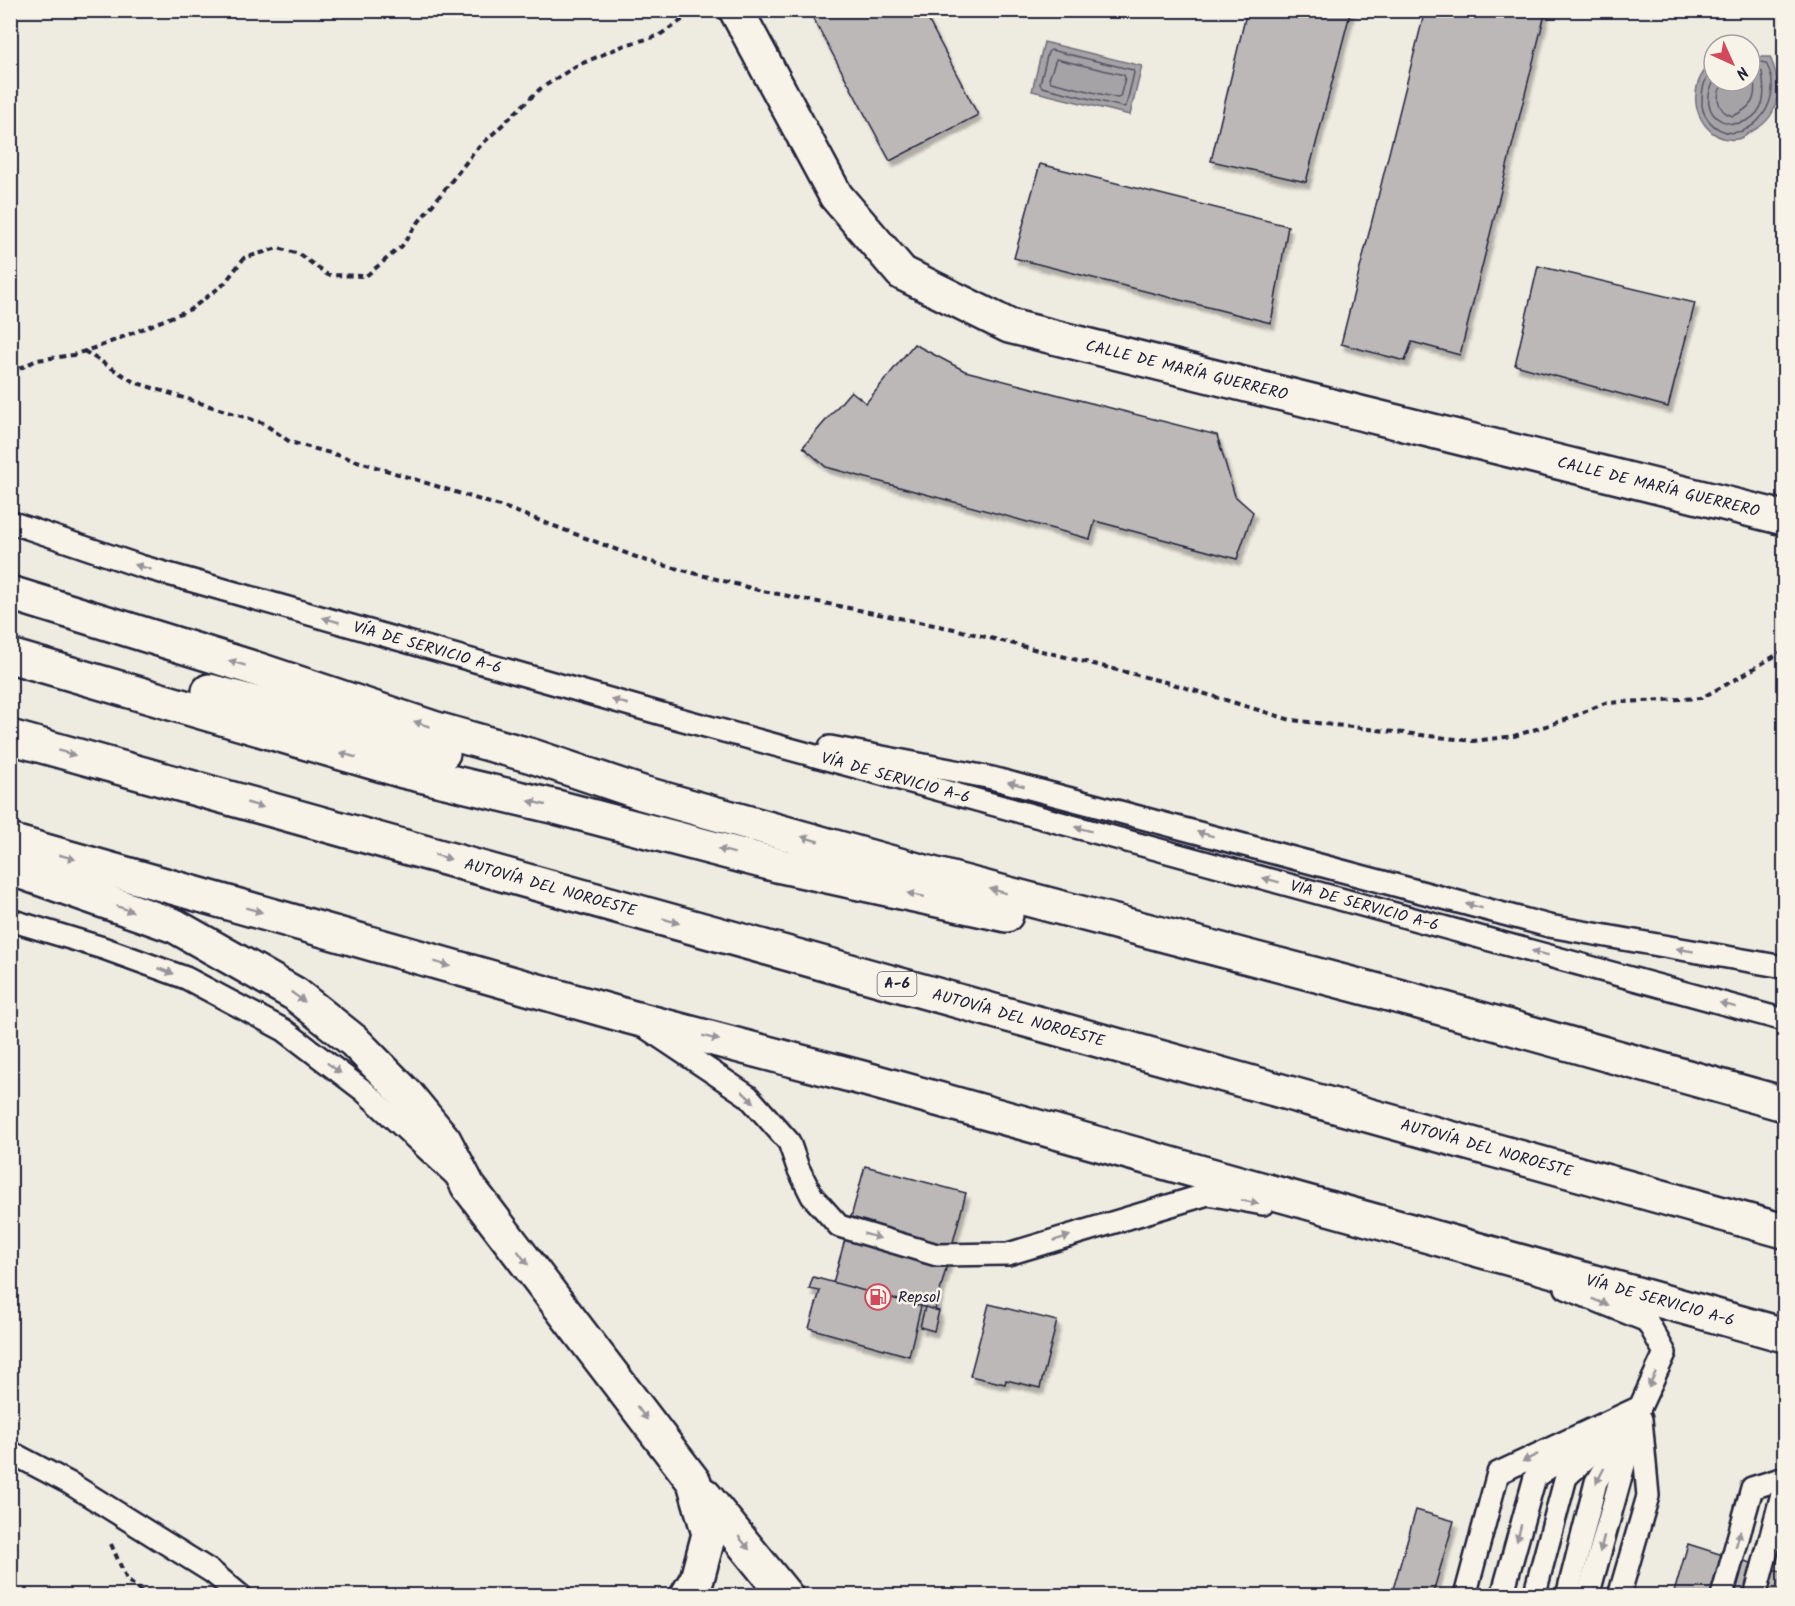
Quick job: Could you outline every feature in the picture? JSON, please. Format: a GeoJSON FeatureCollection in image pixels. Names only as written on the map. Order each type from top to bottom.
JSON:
{"type":"FeatureCollection","features":[{"type":"Feature","properties":{"kind":"main road","name":"CALLE DE MARÍA GUERRERO"},"geometry":{"type":"LineString","coordinates":[[736,10],[836,196],[887,256],[902,273],[1009,326],[1785,518]]}},
{"type":"Feature","properties":{"kind":"main road"},"geometry":{"type":"LineString","coordinates":[[10,593],[253,668],[436,729],[532,756],[642,793],[917,870],[1416,1001],[1785,1104]]}},
{"type":"Feature","properties":{"kind":"main road"},"geometry":{"type":"LineString","coordinates":[[10,654],[63,651],[519,772],[642,793]]}},
{"type":"Feature","properties":{"kind":"main road"},"geometry":{"type":"LineString","coordinates":[[10,654],[403,771],[555,807],[782,866],[1045,924],[1461,1034],[1785,1124]]}},
{"type":"Feature","properties":{"kind":"main road","name":"AUTOVÍA DEL NOROESTE"},"geometry":{"type":"LineString","coordinates":[[10,737],[1785,1231]]}},
{"type":"Feature","properties":{"kind":"main road","name":"VÍA DE SERVICIO A-6"},"geometry":{"type":"LineString","coordinates":[[10,841],[630,1017],[862,1078],[1785,1335]]}},
{"type":"Feature","properties":{"kind":"main road"},"geometry":{"type":"LineString","coordinates":[[10,868],[175,927],[294,994],[354,1041],[407,1095],[444,1140],[468,1186],[694,1482],[786,1596]]}},
{"type":"Feature","properties":{"kind":"main road"},"geometry":{"type":"LineString","coordinates":[[687,1596],[697,1579],[709,1534],[694,1482]]}},
{"type":"Feature","properties":{"kind":"lane","name":"VÍA DE SERVICIO A-6"},"geometry":{"type":"LineString","coordinates":[[10,522],[140,566],[676,718],[1785,1020]]}},
{"type":"Feature","properties":{"kind":"lane"},"geometry":{"type":"LineString","coordinates":[[676,718],[992,778],[1549,926],[1785,967]]}},
{"type":"Feature","properties":{"kind":"lane"},"geometry":{"type":"LineString","coordinates":[[10,920],[103,948],[186,978],[284,1030],[364,1091],[468,1186]]}},
{"type":"Feature","properties":{"kind":"lane"},"geometry":{"type":"LineString","coordinates":[[630,1017],[748,1096],[789,1142],[798,1168],[812,1196],[839,1226],[937,1255],[1008,1254],[1208,1194],[1449,1240],[1647,1321],[1665,1353],[1640,1407],[1596,1482],[1567,1596]]}},
{"type":"Feature","properties":{"kind":"lane"},"geometry":{"type":"LineString","coordinates":[[1465,1596],[1498,1473],[1640,1407]]}},
{"type":"Feature","properties":{"kind":"lane"},"geometry":{"type":"LineString","coordinates":[[1502,1596],[1535,1477],[1640,1407]]}},
{"type":"Feature","properties":{"kind":"lane"},"geometry":{"type":"LineString","coordinates":[[1534,1596],[1566,1477],[1640,1407]]}},
{"type":"Feature","properties":{"kind":"lane"},"geometry":{"type":"LineString","coordinates":[[1588,1596],[1640,1407]]}},
{"type":"Feature","properties":{"kind":"lane"},"geometry":{"type":"LineString","coordinates":[[1619,1596],[1648,1496],[1640,1407]]}},
{"type":"Feature","properties":{"kind":"lane"},"geometry":{"type":"LineString","coordinates":[[10,1452],[71,1484],[212,1572],[242,1596]]}},
{"type":"Feature","properties":{"kind":"lane"},"geometry":{"type":"LineString","coordinates":[[1722,1596],[1752,1488],[1785,1478]]}},
{"type":"Feature","properties":{"kind":"lane"},"geometry":{"type":"LineString","coordinates":[[1755,1596],[1782,1494],[1785,1492]]}},
{"type":"Feature","properties":{"kind":"path"},"geometry":{"type":"LineString","coordinates":[[10,374],[37,360],[84,351],[191,309],[224,284],[244,258],[278,248],[299,254],[328,274],[366,276],[402,246],[476,150],[540,89],[576,66],[624,45],[658,36],[697,10]]}},
{"type":"Feature","properties":{"kind":"path"},"geometry":{"type":"LineString","coordinates":[[84,351],[134,382],[262,423],[290,442],[509,509],[644,560],[758,590],[954,629],[1173,684],[1291,720],[1473,741],[1514,736],[1565,720],[1605,703],[1701,698],[1785,648]]}},
{"type":"Feature","properties":{"kind":"path"},"geometry":{"type":"LineString","coordinates":[[108,1539],[127,1580],[147,1596]]}},
{"type":"Feature","properties":{"kind":"water"},"geometry":{"type":"Polygon","coordinates":[[[1044,42],[1142,66],[1130,115],[1032,91],[1044,42]]]}},
{"type":"Feature","properties":{"kind":"water"},"geometry":{"type":"Polygon","coordinates":[[[1762,57],[1770,57],[1778,88],[1775,108],[1763,124],[1744,137],[1728,139],[1720,137],[1706,126],[1698,111],[1696,94],[1701,76],[1702,93],[1762,93],[1762,57]]]}},
{"type":"Feature","properties":{"kind":"building"},"geometry":{"type":"Polygon","coordinates":[[[809,10],[923,10],[978,115],[890,161],[809,10]]]}},
{"type":"Feature","properties":{"kind":"building"},"geometry":{"type":"Polygon","coordinates":[[[1247,10],[1351,10],[1306,182],[1211,161],[1247,10]]]}},
{"type":"Feature","properties":{"kind":"building"},"geometry":{"type":"Polygon","coordinates":[[[1425,10],[1546,10],[1460,355],[1412,342],[1405,361],[1341,344],[1425,10]]]}},
{"type":"Feature","properties":{"kind":"building"},"geometry":{"type":"Polygon","coordinates":[[[1040,164],[1288,226],[1271,323],[1014,258],[1040,164]]]}},
{"type":"Feature","properties":{"kind":"building"},"geometry":{"type":"Polygon","coordinates":[[[1538,266],[1695,303],[1668,407],[1515,365],[1538,266]]]}},
{"type":"Feature","properties":{"kind":"building"},"geometry":{"type":"Polygon","coordinates":[[[914,344],[965,371],[1217,435],[1235,496],[1253,512],[1237,559],[1095,521],[1090,539],[826,467],[803,447],[851,391],[866,403],[914,344]]]}},
{"type":"Feature","properties":{"kind":"building"},"geometry":{"type":"Polygon","coordinates":[[[865,1166],[966,1193],[935,1310],[833,1283],[865,1166]]]}},
{"type":"Feature","properties":{"kind":"building"},"geometry":{"type":"Polygon","coordinates":[[[813,1277],[921,1306],[909,1356],[809,1328],[820,1291],[809,1289],[813,1277]]]}},
{"type":"Feature","properties":{"kind":"building"},"geometry":{"type":"Polygon","coordinates":[[[989,1304],[1057,1321],[1040,1388],[1006,1380],[1005,1384],[970,1376],[989,1304]]]}},
{"type":"Feature","properties":{"kind":"building"},"geometry":{"type":"Polygon","coordinates":[[[925,1307],[939,1311],[934,1331],[920,1327],[925,1307]]]}},
{"type":"Feature","properties":{"kind":"building"},"geometry":{"type":"Polygon","coordinates":[[[1416,1510],[1454,1521],[1432,1596],[1391,1596],[1416,1510]]]}},
{"type":"Feature","properties":{"kind":"building"},"geometry":{"type":"Polygon","coordinates":[[[1688,1544],[1726,1556],[1714,1596],[1673,1596],[1688,1544]]]}},
{"type":"Feature","properties":{"kind":"building"},"geometry":{"type":"Polygon","coordinates":[[[1726,1556],[1784,1572],[1784,1596],[1714,1596],[1726,1556]]]}},
{"type":"Feature","properties":{"kind":"place","name":"Repsol"},"geometry":{"type":"Point","coordinates":[878,1297]}}]}
